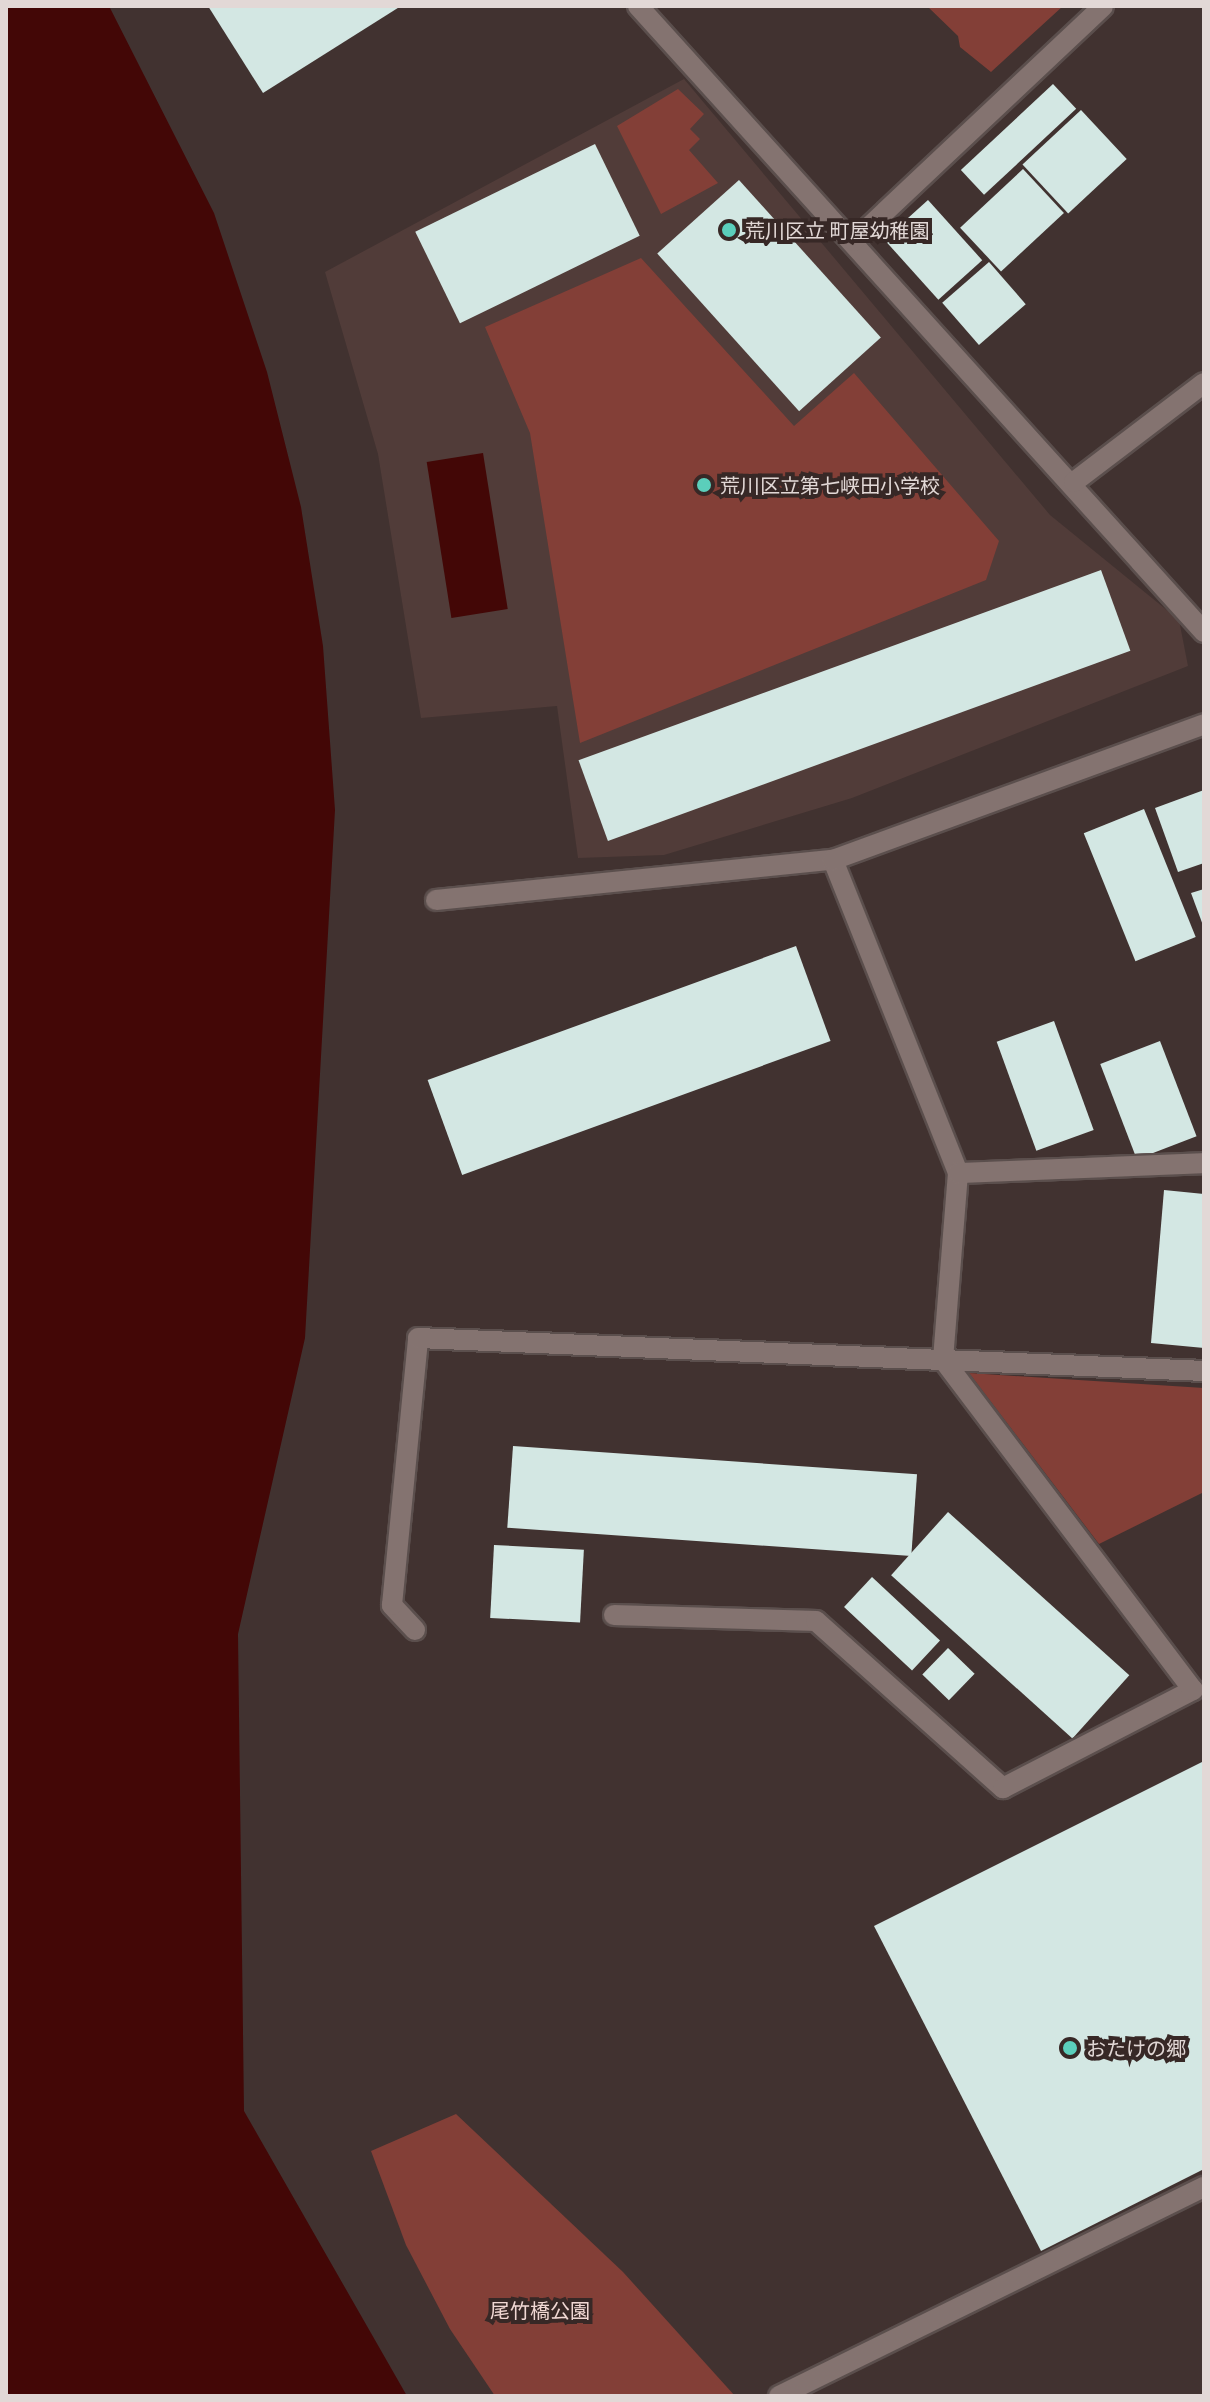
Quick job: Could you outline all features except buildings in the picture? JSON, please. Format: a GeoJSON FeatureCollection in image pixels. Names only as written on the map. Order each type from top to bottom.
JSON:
{"type":"FeatureCollection","features":[{"type":"Feature","properties":{"kind":"street"},"geometry":{"type":"LineString","coordinates":[[638,6],[1074,482],[1204,632]]}},
{"type":"Feature","properties":{"kind":"street"},"geometry":{"type":"LineString","coordinates":[[854,241],[1103,6]]}},
{"type":"Feature","properties":{"kind":"street"},"geometry":{"type":"LineString","coordinates":[[1074,482],[1204,383]]}},
{"type":"Feature","properties":{"kind":"street"},"geometry":{"type":"LineString","coordinates":[[436,900],[833,860],[1204,724]]}},
{"type":"Feature","properties":{"kind":"street"},"geometry":{"type":"LineString","coordinates":[[614,1615],[816,1621],[1003,1788],[1198,1691],[943,1360],[958,1173],[833,860]]}},
{"type":"Feature","properties":{"kind":"street"},"geometry":{"type":"LineString","coordinates":[[958,1173],[1204,1163]]}},
{"type":"Feature","properties":{"kind":"street"},"geometry":{"type":"LineString","coordinates":[[415,1630],[392,1605],[418,1338],[1204,1371]]}},
{"type":"Feature","properties":{"kind":"street"},"geometry":{"type":"LineString","coordinates":[[779,2396],[1204,2187]]}},
{"type":"Feature","properties":{"kind":"shaded area"},"geometry":{"type":"Polygon","coordinates":[[[6,6],[109,6],[214,213],[267,372],[301,507],[323,646],[335,810],[305,1338],[238,1634],[244,2111],[407,2396],[6,2396],[6,6]]]}},
{"type":"Feature","properties":{"kind":"shaded area","name":"荒川区立第七峡田小学校"},"geometry":{"type":"Polygon","coordinates":[[[684,79],[1050,515],[1179,620],[1188,666],[852,798],[664,855],[578,858],[557,706],[421,718],[378,454],[325,272],[684,79]]]}},
{"type":"Feature","properties":{"kind":"shaded area"},"geometry":{"type":"Polygon","coordinates":[[[483,453],[508,609],[451,618],[427,462],[483,453]]]}},
{"type":"Feature","properties":{"kind":"green space"},"geometry":{"type":"Polygon","coordinates":[[[927,6],[1063,6],[991,72],[960,47],[958,36],[927,6]]]}},
{"type":"Feature","properties":{"kind":"green space"},"geometry":{"type":"Polygon","coordinates":[[[678,89],[704,114],[690,129],[700,139],[689,150],[718,183],[661,214],[617,126],[678,89]]]}},
{"type":"Feature","properties":{"kind":"green space"},"geometry":{"type":"Polygon","coordinates":[[[641,258],[794,426],[854,373],[999,541],[986,580],[580,743],[530,433],[485,327],[641,258]]]}},
{"type":"Feature","properties":{"kind":"green space"},"geometry":{"type":"Polygon","coordinates":[[[969,1373],[1204,1388],[1204,1492],[1099,1544],[969,1373]]]}},
{"type":"Feature","properties":{"kind":"green space","name":"尾竹橋公園"},"geometry":{"type":"Polygon","coordinates":[[[456,2114],[623,2272],[735,2396],[495,2396],[450,2329],[406,2245],[371,2151],[456,2114]]]}},
{"type":"Feature","properties":{"kind":"place","name":"荒川区立 町屋幼稚園"},"geometry":{"type":"Point","coordinates":[729,230]}},
{"type":"Feature","properties":{"kind":"place","name":"荒川区立第七峡田小学校"},"geometry":{"type":"Point","coordinates":[704,485]}},
{"type":"Feature","properties":{"kind":"place","name":"おたけの郷"},"geometry":{"type":"Point","coordinates":[1070,2048]}}]}
